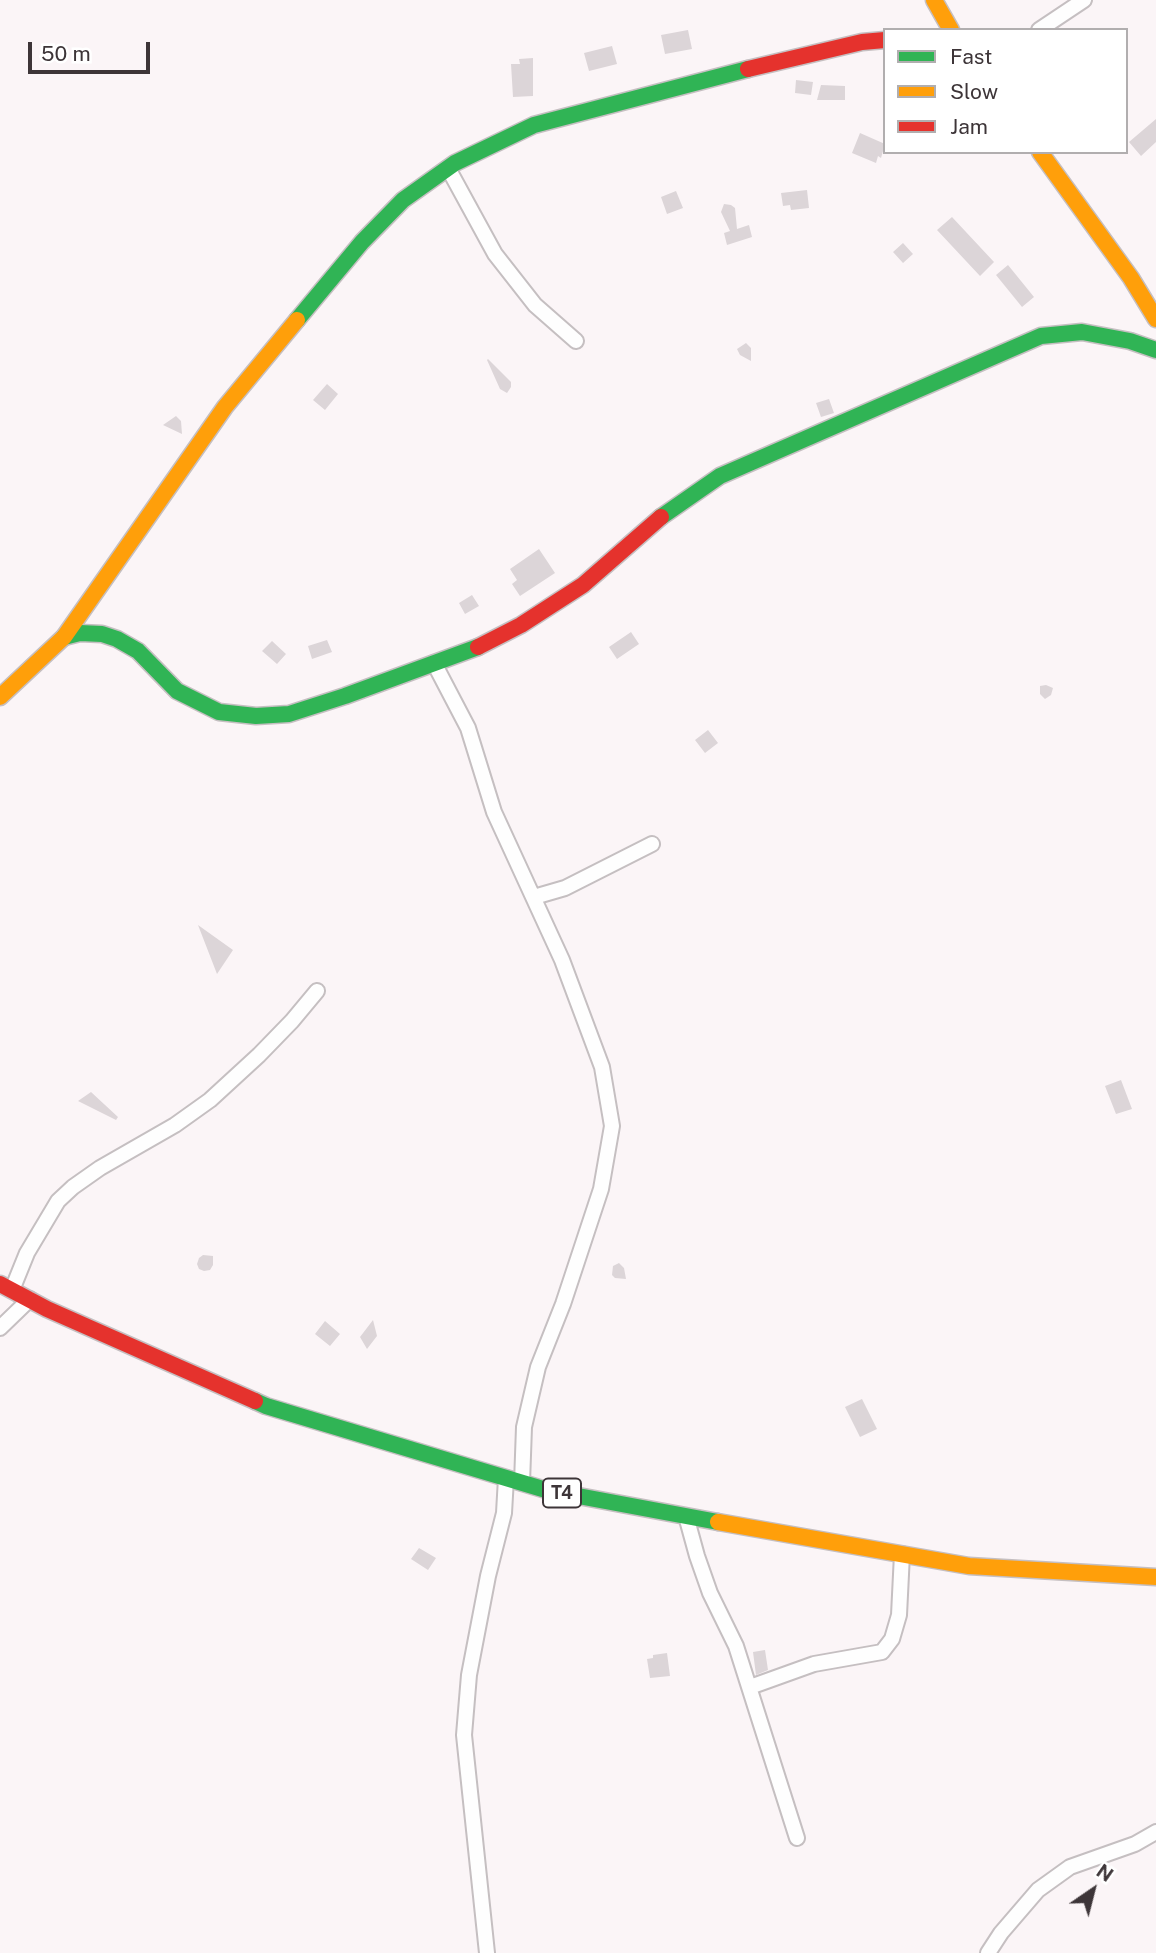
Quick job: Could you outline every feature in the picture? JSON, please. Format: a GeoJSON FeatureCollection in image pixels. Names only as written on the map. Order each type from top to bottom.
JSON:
{"type":"FeatureCollection","features":[{"type":"Feature","properties":{"kind":"main road"},"geometry":{"type":"LineString","coordinates":[[934,0],[950,28]]}},
{"type":"Feature","properties":{"kind":"main road"},"geometry":{"type":"LineString","coordinates":[[0,697],[64,637],[225,407],[362,242],[403,200],[448,168],[534,125],[794,57],[862,41],[883,40]]}},
{"type":"Feature","properties":{"kind":"main road"},"geometry":{"type":"LineString","coordinates":[[1041,154],[1131,278],[1156,319]]}},
{"type":"Feature","properties":{"kind":"main road"},"geometry":{"type":"LineString","coordinates":[[64,637],[80,633],[102,634],[117,639],[138,651],[177,691],[219,712],[256,716],[289,714],[476,648],[521,625],[583,585],[669,510],[720,476],[1041,336],[1082,332],[1130,341],[1156,350]]}},
{"type":"Feature","properties":{"kind":"main road","name":"T4"},"geometry":{"type":"LineString","coordinates":[[6,1287],[266,1406],[546,1490],[969,1566],[1156,1577]]}},
{"type":"Feature","properties":{"kind":"street"},"geometry":{"type":"LineString","coordinates":[[1042,28],[1084,0]]}},
{"type":"Feature","properties":{"kind":"street"},"geometry":{"type":"LineString","coordinates":[[448,168],[495,254],[535,305],[576,341]]}},
{"type":"Feature","properties":{"kind":"street"},"geometry":{"type":"LineString","coordinates":[[434,663],[468,728],[494,812],[562,960],[602,1067],[612,1126],[601,1189],[563,1304],[538,1367],[524,1427],[522,1483]]}},
{"type":"Feature","properties":{"kind":"street"},"geometry":{"type":"LineString","coordinates":[[534,897],[565,888],[652,844]]}},
{"type":"Feature","properties":{"kind":"street"},"geometry":{"type":"LineString","coordinates":[[6,1287],[58,1201],[100,1168],[175,1125],[210,1100],[259,1055],[317,991]]}},
{"type":"Feature","properties":{"kind":"street"},"geometry":{"type":"LineString","coordinates":[[0,1328],[30,1299]]}},
{"type":"Feature","properties":{"kind":"street"},"geometry":{"type":"LineString","coordinates":[[487,1953],[464,1735],[469,1675],[488,1576],[504,1513],[506,1478]]}},
{"type":"Feature","properties":{"kind":"street"},"geometry":{"type":"LineString","coordinates":[[686,1516],[710,1593],[736,1646],[797,1838]]}},
{"type":"Feature","properties":{"kind":"street"},"geometry":{"type":"LineString","coordinates":[[750,1687],[814,1664],[882,1652],[892,1639],[899,1615],[902,1554]]}},
{"type":"Feature","properties":{"kind":"street"},"geometry":{"type":"LineString","coordinates":[[988,1953],[1001,1933],[1038,1890],[1070,1867],[1135,1844],[1156,1832]]}},
{"type":"Feature","properties":{"kind":"building"},"geometry":{"type":"Polygon","coordinates":[[[688,30],[692,49],[665,54],[661,35],[688,30]]]}},
{"type":"Feature","properties":{"kind":"building"},"geometry":{"type":"Polygon","coordinates":[[[612,46],[617,64],[589,71],[584,53],[612,46]]]}},
{"type":"Feature","properties":{"kind":"building"},"geometry":{"type":"Polygon","coordinates":[[[533,58],[533,96],[513,97],[511,64],[520,64],[519,59],[533,58]]]}},
{"type":"Feature","properties":{"kind":"building"},"geometry":{"type":"Polygon","coordinates":[[[796,80],[813,82],[811,95],[795,93],[796,80]]]}},
{"type":"Feature","properties":{"kind":"building"},"geometry":{"type":"Polygon","coordinates":[[[821,85],[845,86],[845,100],[817,100],[821,85]]]}},
{"type":"Feature","properties":{"kind":"building"},"geometry":{"type":"Polygon","coordinates":[[[1156,119],[1156,142],[1141,156],[1129,142],[1156,119]]]}},
{"type":"Feature","properties":{"kind":"building"},"geometry":{"type":"Polygon","coordinates":[[[860,133],[883,143],[881,158],[878,156],[876,163],[852,153],[860,133]]]}},
{"type":"Feature","properties":{"kind":"building"},"geometry":{"type":"Polygon","coordinates":[[[807,190],[809,208],[791,210],[790,205],[783,206],[781,193],[807,190]]]}},
{"type":"Feature","properties":{"kind":"building"},"geometry":{"type":"Polygon","coordinates":[[[676,191],[683,208],[667,214],[661,197],[676,191]]]}},
{"type":"Feature","properties":{"kind":"building"},"geometry":{"type":"Polygon","coordinates":[[[724,204],[735,208],[737,229],[749,225],[752,237],[727,245],[724,233],[730,231],[721,212],[724,204]]]}},
{"type":"Feature","properties":{"kind":"building"},"geometry":{"type":"Polygon","coordinates":[[[952,217],[994,262],[980,276],[937,230],[952,217]]]}},
{"type":"Feature","properties":{"kind":"building"},"geometry":{"type":"Polygon","coordinates":[[[903,243],[913,254],[903,263],[893,252],[903,243]]]}},
{"type":"Feature","properties":{"kind":"building"},"geometry":{"type":"Polygon","coordinates":[[[1008,265],[1034,297],[1022,307],[996,275],[1008,265]]]}},
{"type":"Feature","properties":{"kind":"building"},"geometry":{"type":"Polygon","coordinates":[[[746,343],[751,348],[751,361],[740,355],[737,349],[746,343]]]}},
{"type":"Feature","properties":{"kind":"building"},"geometry":{"type":"Polygon","coordinates":[[[488,359],[511,382],[507,393],[500,389],[488,359]]]}},
{"type":"Feature","properties":{"kind":"building"},"geometry":{"type":"Polygon","coordinates":[[[327,384],[338,394],[325,410],[313,400],[327,384]]]}},
{"type":"Feature","properties":{"kind":"building"},"geometry":{"type":"Polygon","coordinates":[[[829,399],[834,413],[821,417],[816,403],[829,399]]]}},
{"type":"Feature","properties":{"kind":"building"},"geometry":{"type":"Polygon","coordinates":[[[176,416],[181,421],[182,434],[163,425],[176,416]]]}},
{"type":"Feature","properties":{"kind":"building"},"geometry":{"type":"Polygon","coordinates":[[[539,549],[555,573],[520,596],[512,584],[517,580],[510,569],[539,549]]]}},
{"type":"Feature","properties":{"kind":"building"},"geometry":{"type":"Polygon","coordinates":[[[472,595],[479,606],[465,614],[459,603],[472,595]]]}},
{"type":"Feature","properties":{"kind":"building"},"geometry":{"type":"Polygon","coordinates":[[[631,632],[639,644],[617,659],[609,647],[631,632]]]}},
{"type":"Feature","properties":{"kind":"building"},"geometry":{"type":"Polygon","coordinates":[[[327,640],[332,652],[312,659],[308,646],[327,640]]]}},
{"type":"Feature","properties":{"kind":"building"},"geometry":{"type":"Polygon","coordinates":[[[272,641],[286,654],[277,664],[262,651],[272,641]]]}},
{"type":"Feature","properties":{"kind":"building"},"geometry":{"type":"Polygon","coordinates":[[[1040,686],[1053,688],[1051,695],[1045,699],[1040,694],[1040,686]]]}},
{"type":"Feature","properties":{"kind":"building"},"geometry":{"type":"Polygon","coordinates":[[[708,730],[718,743],[705,753],[695,740],[708,730]]]}},
{"type":"Feature","properties":{"kind":"building"},"geometry":{"type":"Polygon","coordinates":[[[198,925],[233,950],[217,974],[198,925]]]}},
{"type":"Feature","properties":{"kind":"building"},"geometry":{"type":"Polygon","coordinates":[[[1121,1080],[1132,1109],[1116,1114],[1105,1086],[1121,1080]]]}},
{"type":"Feature","properties":{"kind":"building"},"geometry":{"type":"Polygon","coordinates":[[[91,1092],[118,1117],[116,1120],[78,1101],[91,1092]]]}},
{"type":"Feature","properties":{"kind":"building"},"geometry":{"type":"Polygon","coordinates":[[[203,1255],[213,1256],[210,1270],[199,1269],[197,1264],[203,1255]]]}},
{"type":"Feature","properties":{"kind":"building"},"geometry":{"type":"Polygon","coordinates":[[[619,1263],[624,1268],[626,1279],[612,1275],[613,1266],[619,1263]]]}},
{"type":"Feature","properties":{"kind":"building"},"geometry":{"type":"Polygon","coordinates":[[[373,1320],[377,1336],[367,1349],[360,1337],[373,1320]]]}},
{"type":"Feature","properties":{"kind":"building"},"geometry":{"type":"Polygon","coordinates":[[[325,1321],[340,1334],[330,1346],[315,1334],[325,1321]]]}},
{"type":"Feature","properties":{"kind":"building"},"geometry":{"type":"Polygon","coordinates":[[[862,1399],[877,1429],[860,1437],[845,1407],[862,1399]]]}},
{"type":"Feature","properties":{"kind":"building"},"geometry":{"type":"Polygon","coordinates":[[[419,1548],[436,1558],[428,1570],[411,1559],[419,1548]]]}},
{"type":"Feature","properties":{"kind":"building"},"geometry":{"type":"Polygon","coordinates":[[[765,1650],[768,1670],[756,1675],[753,1652],[765,1650]]]}},
{"type":"Feature","properties":{"kind":"building"},"geometry":{"type":"Polygon","coordinates":[[[667,1653],[670,1676],[650,1678],[647,1659],[653,1658],[653,1655],[667,1653]]]}},
{"type":"Feature","properties":{"kind":"traffic: fast"},"geometry":{"type":"LineString","coordinates":[[297,320],[362,242],[403,200],[455,163],[534,125],[748,69]]}},
{"type":"Feature","properties":{"kind":"traffic: fast"},"geometry":{"type":"LineString","coordinates":[[661,517],[720,476],[1041,336],[1082,332],[1130,341],[1156,350]]}},
{"type":"Feature","properties":{"kind":"traffic: fast"},"geometry":{"type":"LineString","coordinates":[[64,637],[80,633],[102,634],[117,639],[138,651],[177,691],[219,712],[256,716],[289,714],[478,647]]}},
{"type":"Feature","properties":{"kind":"traffic: fast"},"geometry":{"type":"LineString","coordinates":[[255,1401],[546,1490],[718,1522]]}},
{"type":"Feature","properties":{"kind":"traffic: slow"},"geometry":{"type":"LineString","coordinates":[[934,0],[950,28]]}},
{"type":"Feature","properties":{"kind":"traffic: slow"},"geometry":{"type":"LineString","coordinates":[[1041,154],[1131,278],[1156,319]]}},
{"type":"Feature","properties":{"kind":"traffic: slow"},"geometry":{"type":"LineString","coordinates":[[0,697],[64,637],[225,407],[297,320]]}},
{"type":"Feature","properties":{"kind":"traffic: slow"},"geometry":{"type":"LineString","coordinates":[[718,1522],[969,1566],[1156,1577]]}},
{"type":"Feature","properties":{"kind":"traffic: jam"},"geometry":{"type":"LineString","coordinates":[[748,69],[862,42],[883,40]]}},
{"type":"Feature","properties":{"kind":"traffic: jam"},"geometry":{"type":"LineString","coordinates":[[478,647],[521,625],[583,585],[661,517]]}},
{"type":"Feature","properties":{"kind":"traffic: jam"},"geometry":{"type":"LineString","coordinates":[[0,1284],[47,1309],[255,1401]]}}]}
